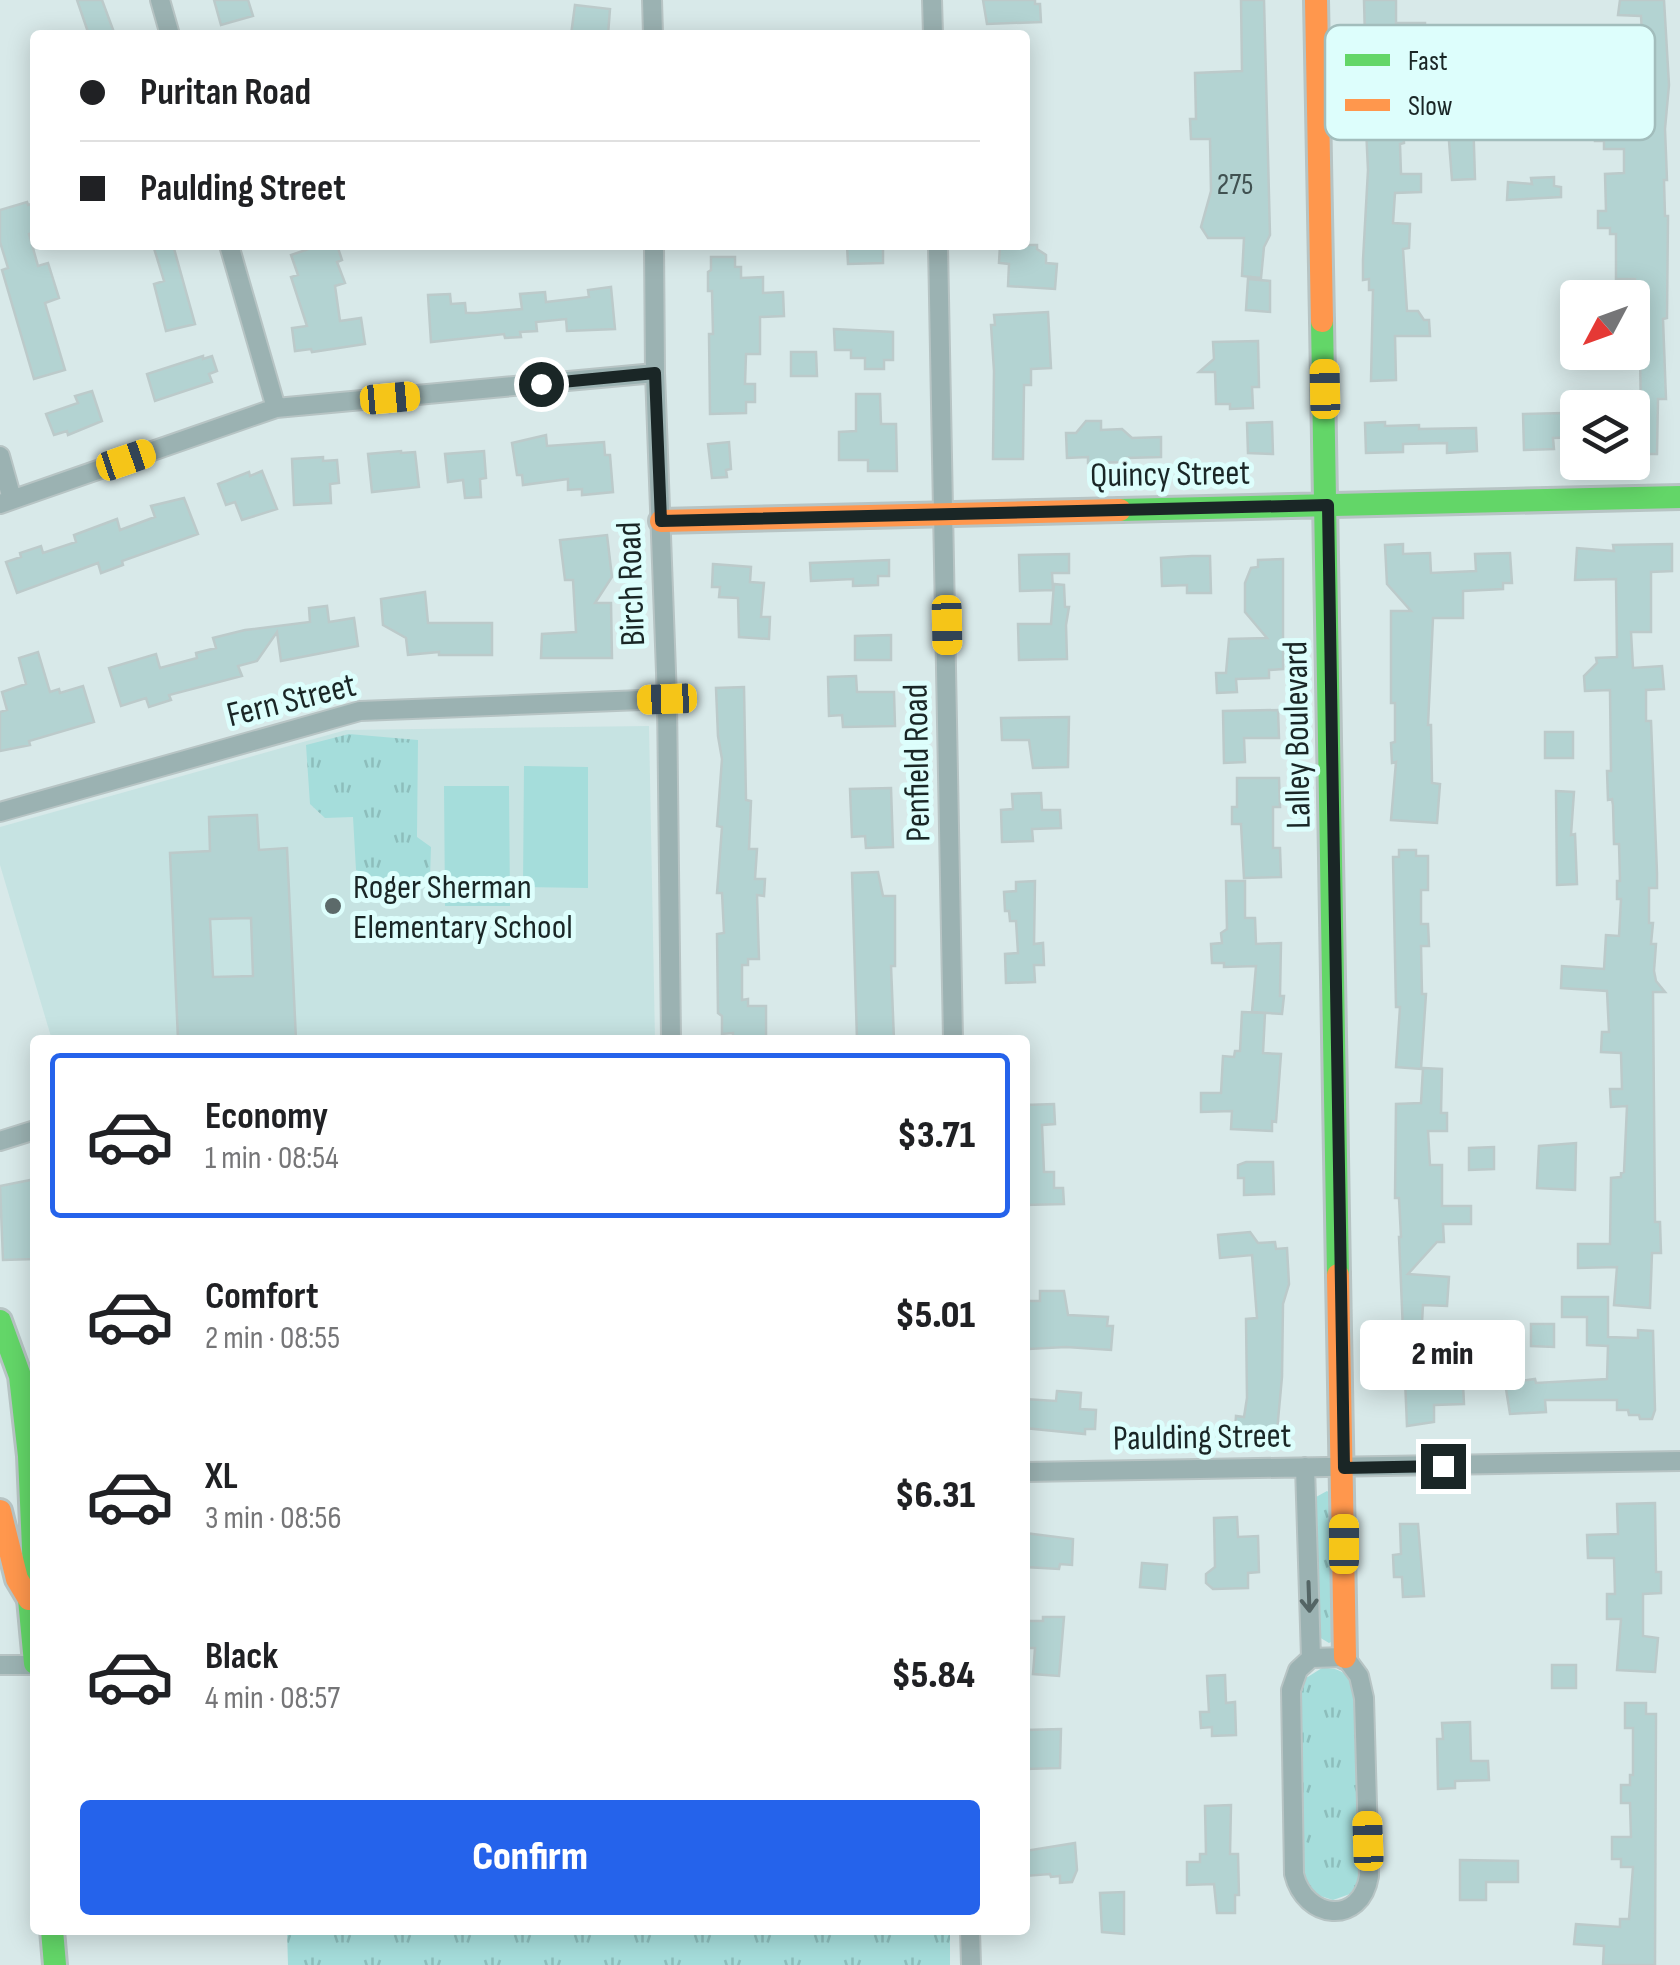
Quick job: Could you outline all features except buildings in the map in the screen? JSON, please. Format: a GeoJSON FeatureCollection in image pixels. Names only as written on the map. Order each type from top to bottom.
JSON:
{"type":"FeatureCollection","features":[{"type":"Feature","properties":{"kind":"street"},"geometry":{"type":"LineString","coordinates":[[160,0],[169,30]]}},
{"type":"Feature","properties":{"kind":"street"},"geometry":{"type":"LineString","coordinates":[[652,0],[653,30]]}},
{"type":"Feature","properties":{"kind":"street"},"geometry":{"type":"LineString","coordinates":[[932,0],[933,30]]}},
{"type":"Feature","properties":{"kind":"street","name":"Lalley Boulevard"},"geometry":{"type":"LineString","coordinates":[[1316,0],[1328,505],[1345,1658]]}},
{"type":"Feature","properties":{"kind":"street"},"geometry":{"type":"LineString","coordinates":[[231,250],[276,408]]}},
{"type":"Feature","properties":{"kind":"street","name":"Birch Road"},"geometry":{"type":"LineString","coordinates":[[654,250],[667,699],[670,1035]]}},
{"type":"Feature","properties":{"kind":"street","name":"Penfield Road"},"geometry":{"type":"LineString","coordinates":[[938,250],[953,1035]]}},
{"type":"Feature","properties":{"kind":"street"},"geometry":{"type":"LineString","coordinates":[[0,456],[6,502],[276,408],[655,373]]}},
{"type":"Feature","properties":{"kind":"street","name":"Quincy Street"},"geometry":{"type":"LineString","coordinates":[[661,521],[1680,497]]}},
{"type":"Feature","properties":{"kind":"street","name":"Fern Street"},"geometry":{"type":"LineString","coordinates":[[0,812],[360,711],[667,699]]}},
{"type":"Feature","properties":{"kind":"street"},"geometry":{"type":"LineString","coordinates":[[0,1140],[30,1131]]}},
{"type":"Feature","properties":{"kind":"street"},"geometry":{"type":"LineString","coordinates":[[0,1322],[20,1376],[30,1515]]}},
{"type":"Feature","properties":{"kind":"street","name":"Paulding Street"},"geometry":{"type":"LineString","coordinates":[[1030,1472],[1680,1461]]}},
{"type":"Feature","properties":{"kind":"street"},"geometry":{"type":"LineString","coordinates":[[1305,1467],[1311,1658]]}},
{"type":"Feature","properties":{"kind":"street"},"geometry":{"type":"LineString","coordinates":[[0,1511],[18,1579],[29,1599]]}},
{"type":"Feature","properties":{"kind":"street"},"geometry":{"type":"LineString","coordinates":[[30,1593],[30,1610]]}},
{"type":"Feature","properties":{"kind":"street"},"geometry":{"type":"LineString","coordinates":[[1311,1658],[1345,1658],[1359,1676],[1364,1698],[1369,1876],[1364,1892],[1353,1904],[1326,1911],[1303,1897],[1294,1874],[1291,1690],[1298,1670],[1311,1658]]}},
{"type":"Feature","properties":{"kind":"street"},"geometry":{"type":"LineString","coordinates":[[0,1666],[30,1664]]}},
{"type":"Feature","properties":{"kind":"street"},"geometry":{"type":"LineString","coordinates":[[52,1935],[55,1965]]}},
{"type":"Feature","properties":{"kind":"street"},"geometry":{"type":"LineString","coordinates":[[970,1935],[970,1965]]}},
{"type":"Feature","properties":{"kind":"shaded area","name":"Roger Sherman Elementary School"},"geometry":{"type":"Polygon","coordinates":[[[649,726],[655,1035],[51,1035],[0,865],[0,827],[346,730],[649,726]]]}},
{"type":"Feature","properties":{"kind":"green space"},"geometry":{"type":"Polygon","coordinates":[[[349,734],[418,740],[417,837],[431,847],[430,879],[394,885],[356,870],[353,817],[325,818],[310,804],[306,745],[349,734]]]}},
{"type":"Feature","properties":{"kind":"green space"},"geometry":{"type":"Polygon","coordinates":[[[524,766],[588,767],[588,888],[523,887],[524,766]]]}},
{"type":"Feature","properties":{"kind":"green space"},"geometry":{"type":"Polygon","coordinates":[[[444,786],[509,786],[510,906],[445,906],[444,786]]]}},
{"type":"Feature","properties":{"kind":"green space"},"geometry":{"type":"Polygon","coordinates":[[[1327,1491],[1331,1494],[1333,1641],[1329,1643],[1319,1637],[1316,1497],[1327,1491]]]}},
{"type":"Feature","properties":{"kind":"green space"},"geometry":{"type":"Polygon","coordinates":[[[1322,1668],[1344,1673],[1356,1693],[1360,1879],[1350,1894],[1333,1900],[1314,1894],[1304,1876],[1301,1695],[1306,1678],[1322,1668]]]}},
{"type":"Feature","properties":{"kind":"green space"},"geometry":{"type":"Polygon","coordinates":[[[287,1935],[950,1935],[950,1965],[288,1965],[287,1935]]]}},
{"type":"Feature","properties":{"kind":"traffic: fast"},"geometry":{"type":"LineString","coordinates":[[1322,321],[1338,1275]]}},
{"type":"Feature","properties":{"kind":"traffic: fast"},"geometry":{"type":"LineString","coordinates":[[1120,510],[1680,497]]}},
{"type":"Feature","properties":{"kind":"traffic: fast"},"geometry":{"type":"LineString","coordinates":[[0,1321],[20,1376],[30,1479]]}},
{"type":"Feature","properties":{"kind":"traffic: fast"},"geometry":{"type":"LineString","coordinates":[[30,1593],[30,1610]]}},
{"type":"Feature","properties":{"kind":"traffic: fast"},"geometry":{"type":"LineString","coordinates":[[52,1935],[55,1965]]}},
{"type":"Feature","properties":{"kind":"traffic: slow"},"geometry":{"type":"LineString","coordinates":[[1316,0],[1322,321]]}},
{"type":"Feature","properties":{"kind":"traffic: slow"},"geometry":{"type":"LineString","coordinates":[[661,521],[1120,510]]}},
{"type":"Feature","properties":{"kind":"traffic: slow"},"geometry":{"type":"LineString","coordinates":[[1338,1275],[1345,1657]]}},
{"type":"Feature","properties":{"kind":"traffic: slow"},"geometry":{"type":"LineString","coordinates":[[0,1511],[17,1579],[29,1599]]}},
{"type":"Feature","properties":{"kind":"place","name":"Roger Sherman Elementary School"},"geometry":{"type":"Point","coordinates":[333,906]}},
{"type":"Feature","properties":{"kind":"route"},"geometry":{"type":"LineString","coordinates":[[541,384],[655,373],[661,521],[1328,505],[1344,1468],[1443,1466]]}}]}
